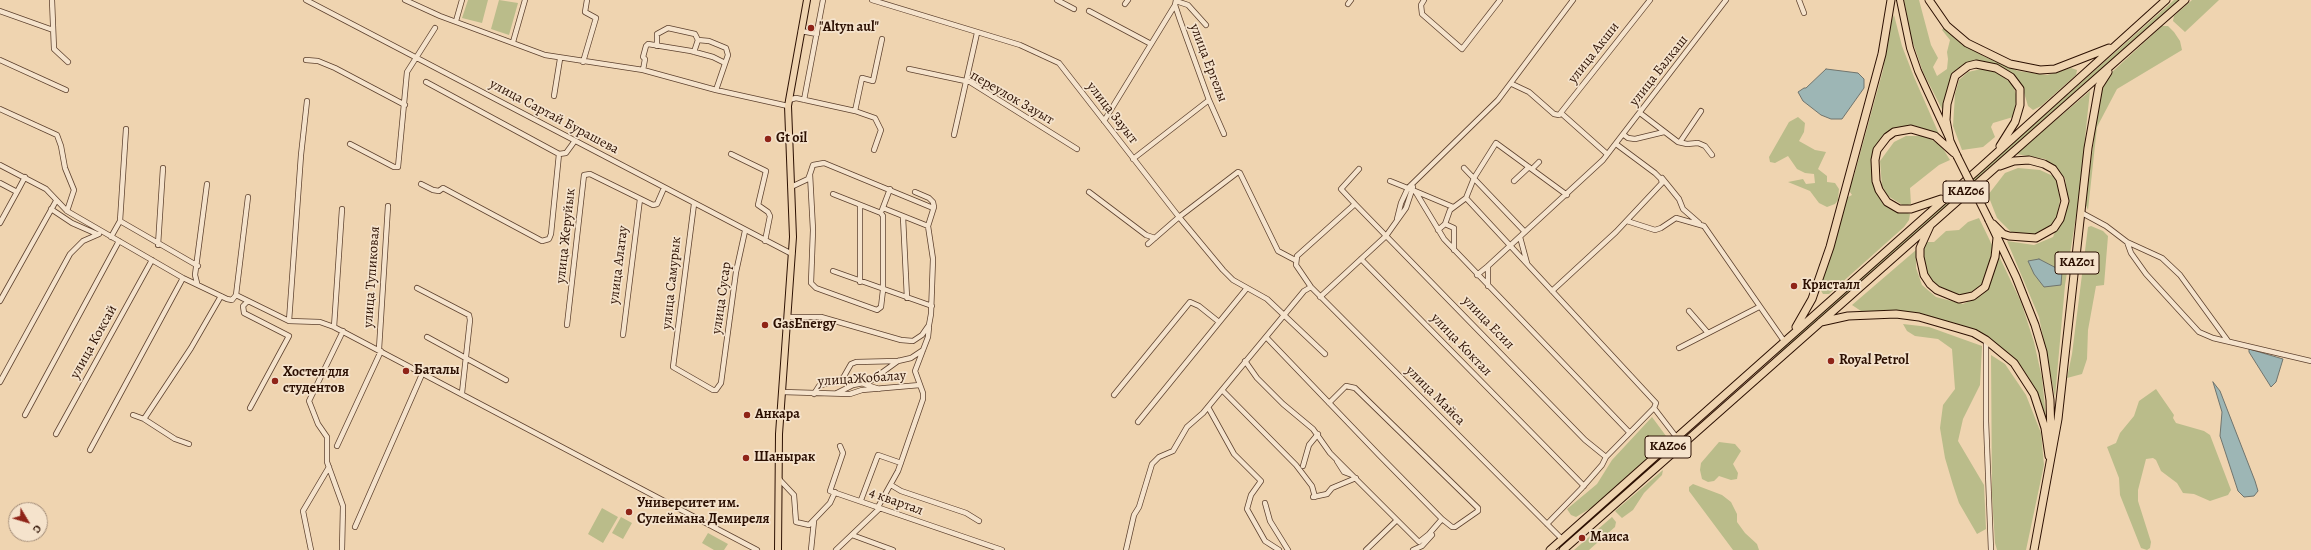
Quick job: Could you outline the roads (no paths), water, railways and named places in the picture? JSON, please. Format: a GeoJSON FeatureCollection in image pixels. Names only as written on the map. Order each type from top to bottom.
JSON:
{"type":"FeatureCollection","features":[{"type":"Feature","properties":{"kind":"highway"},"geometry":{"type":"LineString","coordinates":[[1784,341],[1802,319],[1812,299],[1830,248],[1882,54],[1891,0]]}},
{"type":"Feature","properties":{"kind":"highway"},"geometry":{"type":"LineString","coordinates":[[1929,0],[1947,26],[1967,43],[1997,59],[2026,68],[2040,70],[2067,65],[2103,51],[2127,35]]}},
{"type":"Feature","properties":{"kind":"highway","name":"KАZ06"},"geometry":{"type":"LineString","coordinates":[[1550,550],[1981,167],[2166,0]]}},
{"type":"Feature","properties":{"kind":"highway","name":"KАZ06"},"geometry":{"type":"LineString","coordinates":[[1562,550],[2185,0]]}},
{"type":"Feature","properties":{"kind":"highway","name":"KАZ01"},"geometry":{"type":"LineString","coordinates":[[1981,167],[2007,137],[2015,122],[2021,95],[2017,82],[2011,77],[1996,68],[1976,64],[1962,69],[1952,83],[1946,120],[1950,141],[1998,238],[2035,325],[2043,352],[2050,400],[2050,464]]}},
{"type":"Feature","properties":{"kind":"highway","name":"KАZ01"},"geometry":{"type":"LineString","coordinates":[[2034,550],[2058,419],[2096,103],[2099,86],[2113,64]]}},
{"type":"Feature","properties":{"kind":"highway"},"geometry":{"type":"LineString","coordinates":[[1953,192],[1924,206],[1911,210],[1899,209],[1887,202],[1879,190],[1876,181],[1875,160],[1877,150],[1887,137],[1894,132],[1911,129],[1935,136],[1957,156]]}},
{"type":"Feature","properties":{"kind":"highway"},"geometry":{"type":"LineString","coordinates":[[1986,175],[2003,164],[2014,161],[2029,160],[2044,164],[2053,169],[2060,180],[2065,201],[2060,219],[2054,228],[2036,238],[2009,236],[2003,234],[1989,220]]}},
{"type":"Feature","properties":{"kind":"highway"},"geometry":{"type":"LineString","coordinates":[[1931,224],[1920,248],[1920,257],[1924,275],[1937,290],[1959,299],[1973,296],[1985,287],[1995,257],[1998,238]]}},
{"type":"Feature","properties":{"kind":"highway","name":"KАZ01"},"geometry":{"type":"LineString","coordinates":[[1821,322],[1848,316],[1896,314],[1919,317],[1974,333],[1986,340],[2014,363],[2034,394],[2045,428],[2050,464]]}},
{"type":"Feature","properties":{"kind":"highway"},"geometry":{"type":"LineString","coordinates":[[1749,372],[1754,380]]}},
{"type":"Feature","properties":{"kind":"main road"},"geometry":{"type":"LineString","coordinates":[[778,550],[778,434],[792,254],[789,103],[806,0]]}},
{"type":"Feature","properties":{"kind":"main road"},"geometry":{"type":"LineString","coordinates":[[1900,0],[1910,48],[1916,65],[1950,141]]}},
{"type":"Feature","properties":{"kind":"street"},"geometry":{"type":"LineString","coordinates":[[52,0],[54,49],[68,62]]}},
{"type":"Feature","properties":{"kind":"street","name":"улица Сартай Бурашева"},"geometry":{"type":"LineString","coordinates":[[306,0],[416,56],[574,142],[792,254]]}},
{"type":"Feature","properties":{"kind":"street"},"geometry":{"type":"LineString","coordinates":[[405,0],[440,16],[456,20],[513,42],[531,51],[560,59],[643,70],[716,90],[789,103],[796,98],[855,111],[875,118],[880,126],[880,137],[874,150]]}},
{"type":"Feature","properties":{"kind":"street"},"geometry":{"type":"LineString","coordinates":[[456,20],[462,0]]}},
{"type":"Feature","properties":{"kind":"street"},"geometry":{"type":"LineString","coordinates":[[513,42],[525,0]]}},
{"type":"Feature","properties":{"kind":"street"},"geometry":{"type":"LineString","coordinates":[[583,62],[596,18],[584,12],[587,0]]}},
{"type":"Feature","properties":{"kind":"street"},"geometry":{"type":"LineString","coordinates":[[804,100],[823,0]]}},
{"type":"Feature","properties":{"kind":"street","name":"улица Зауыт"},"geometry":{"type":"LineString","coordinates":[[872,0],[1020,45],[1059,63],[1133,159],[1223,270],[1233,280],[1267,299],[1325,354]]}},
{"type":"Feature","properties":{"kind":"street"},"geometry":{"type":"LineString","coordinates":[[1057,0],[1074,8]]}},
{"type":"Feature","properties":{"kind":"street"},"geometry":{"type":"LineString","coordinates":[[1424,0],[1421,5],[1422,14],[1459,48],[1462,49],[1500,0]]}},
{"type":"Feature","properties":{"kind":"street"},"geometry":{"type":"LineString","coordinates":[[1397,219],[1401,203],[1408,188],[1483,117],[1512,84],[1573,0]]}},
{"type":"Feature","properties":{"kind":"street","name":"улица Акши"},"geometry":{"type":"LineString","coordinates":[[1561,113],[1650,0]]}},
{"type":"Feature","properties":{"kind":"street","name":"улица Балкаш"},"geometry":{"type":"LineString","coordinates":[[1477,275],[1567,195],[1607,154],[1624,134],[1726,0]]}},
{"type":"Feature","properties":{"kind":"street"},"geometry":{"type":"LineString","coordinates":[[1799,0],[1804,12]]}},
{"type":"Feature","properties":{"kind":"street"},"geometry":{"type":"LineString","coordinates":[[1104,121],[1176,2],[1188,5],[1206,25]]}},
{"type":"Feature","properties":{"kind":"street","name":"улица Ергелы"},"geometry":{"type":"LineString","coordinates":[[1176,2],[1209,100],[1224,134]]}},
{"type":"Feature","properties":{"kind":"street"},"geometry":{"type":"LineString","coordinates":[[0,11],[53,30]]}},
{"type":"Feature","properties":{"kind":"street"},"geometry":{"type":"LineString","coordinates":[[1089,11],[1151,44]]}},
{"type":"Feature","properties":{"kind":"street"},"geometry":{"type":"LineString","coordinates":[[350,144],[394,168],[398,167],[407,72],[435,28]]}},
{"type":"Feature","properties":{"kind":"street"},"geometry":{"type":"LineString","coordinates":[[657,46],[657,34],[668,28],[695,34],[698,40],[694,52]]}},
{"type":"Feature","properties":{"kind":"street"},"geometry":{"type":"LineString","coordinates":[[801,31],[816,34]]}},
{"type":"Feature","properties":{"kind":"street"},"geometry":{"type":"LineString","coordinates":[[954,135],[977,33]]}},
{"type":"Feature","properties":{"kind":"street"},"geometry":{"type":"LineString","coordinates":[[698,40],[709,41],[726,48],[728,55],[716,90]]}},
{"type":"Feature","properties":{"kind":"street"},"geometry":{"type":"LineString","coordinates":[[855,111],[862,78],[873,81],[882,40]]}},
{"type":"Feature","properties":{"kind":"street"},"geometry":{"type":"LineString","coordinates":[[643,70],[646,46],[651,44],[694,52],[713,57],[725,63]]}},
{"type":"Feature","properties":{"kind":"street"},"geometry":{"type":"LineString","coordinates":[[554,96],[560,59]]}},
{"type":"Feature","properties":{"kind":"street"},"geometry":{"type":"LineString","coordinates":[[0,60],[66,90]]}},
{"type":"Feature","properties":{"kind":"street"},"geometry":{"type":"LineString","coordinates":[[306,60],[318,61],[336,68],[405,105]]}},
{"type":"Feature","properties":{"kind":"street","name":"переулок Зауыт"},"geometry":{"type":"LineString","coordinates":[[909,70],[967,82],[1077,149]]}},
{"type":"Feature","properties":{"kind":"street"},"geometry":{"type":"LineString","coordinates":[[426,82],[559,154],[566,153],[574,142]]}},
{"type":"Feature","properties":{"kind":"street"},"geometry":{"type":"LineString","coordinates":[[1512,84],[1529,92],[1554,114],[1561,113],[1607,154]]}},
{"type":"Feature","properties":{"kind":"street"},"geometry":{"type":"LineString","coordinates":[[1133,159],[1209,100]]}},
{"type":"Feature","properties":{"kind":"street"},"geometry":{"type":"LineString","coordinates":[[288,321],[300,155],[307,101]]}},
{"type":"Feature","properties":{"kind":"street"},"geometry":{"type":"LineString","coordinates":[[0,109],[57,135],[62,146],[65,168],[74,190],[67,211]]}},
{"type":"Feature","properties":{"kind":"street"},"geometry":{"type":"LineString","coordinates":[[1680,142],[1701,112]]}},
{"type":"Feature","properties":{"kind":"street"},"geometry":{"type":"LineString","coordinates":[[1640,113],[1664,132],[1680,142],[1687,144],[1698,143],[1705,146],[1712,156]]}},
{"type":"Feature","properties":{"kind":"street"},"geometry":{"type":"LineString","coordinates":[[111,237],[120,221],[126,129]]}},
{"type":"Feature","properties":{"kind":"street"},"geometry":{"type":"LineString","coordinates":[[1624,134],[1628,138],[1635,139],[1664,132]]}},
{"type":"Feature","properties":{"kind":"street"},"geometry":{"type":"LineString","coordinates":[[1438,230],[1445,224],[1453,207],[1466,198],[1474,178],[1496,143],[1567,195]]}},
{"type":"Feature","properties":{"kind":"street"},"geometry":{"type":"LineString","coordinates":[[1616,144],[1666,182],[1679,199],[1683,209],[1700,224],[1709,229],[1784,341]]}},
{"type":"Feature","properties":{"kind":"street"},"geometry":{"type":"LineString","coordinates":[[421,184],[433,190],[439,191],[444,188],[538,239],[548,240],[551,234],[559,154]]}},
{"type":"Feature","properties":{"kind":"street"},"geometry":{"type":"LineString","coordinates":[[731,154],[766,171],[758,205],[768,212],[770,216],[765,241]]}},
{"type":"Feature","properties":{"kind":"street"},"geometry":{"type":"LineString","coordinates":[[1514,181],[1539,162]]}},
{"type":"Feature","properties":{"kind":"street"},"geometry":{"type":"LineString","coordinates":[[791,187],[808,179],[813,165],[824,163],[933,208]]}},
{"type":"Feature","properties":{"kind":"street"},"geometry":{"type":"LineString","coordinates":[[0,165],[46,189],[67,211],[101,233],[111,237],[183,278],[232,300],[236,295],[248,197]]}},
{"type":"Feature","properties":{"kind":"street"},"geometry":{"type":"LineString","coordinates":[[158,244],[164,168]]}},
{"type":"Feature","properties":{"kind":"street"},"geometry":{"type":"LineString","coordinates":[[1464,168],[1525,232]]}},
{"type":"Feature","properties":{"kind":"street","name":"улица Есил"},"geometry":{"type":"LineString","coordinates":[[1359,169],[1341,189],[1585,440],[1606,457]]}},
{"type":"Feature","properties":{"kind":"street"},"geometry":{"type":"LineString","coordinates":[[1148,244],[1179,217],[1234,174],[1240,173],[1278,251],[1296,262],[1297,256],[1354,204]]}},
{"type":"Feature","properties":{"kind":"street","name":"улица Жеруйык"},"geometry":{"type":"LineString","coordinates":[[567,325],[584,174],[590,174],[654,205],[657,204],[664,188]]}},
{"type":"Feature","properties":{"kind":"street"},"geometry":{"type":"LineString","coordinates":[[810,174],[813,286],[877,310],[881,307],[883,290],[884,222],[882,211],[890,189]]}},
{"type":"Feature","properties":{"kind":"street"},"geometry":{"type":"LineString","coordinates":[[1659,176],[1662,181],[1661,187]]}},
{"type":"Feature","properties":{"kind":"street"},"geometry":{"type":"LineString","coordinates":[[0,223],[25,177]]}},
{"type":"Feature","properties":{"kind":"street"},"geometry":{"type":"LineString","coordinates":[[1390,181],[1453,207]]}},
{"type":"Feature","properties":{"kind":"street"},"geometry":{"type":"LineString","coordinates":[[1413,182],[1414,191],[1438,230],[1454,250],[1629,432]]}},
{"type":"Feature","properties":{"kind":"street"},"geometry":{"type":"LineString","coordinates":[[1552,291],[1627,221],[1666,182]]}},
{"type":"Feature","properties":{"kind":"street"},"geometry":{"type":"LineString","coordinates":[[0,183],[17,192]]}},
{"type":"Feature","properties":{"kind":"street"},"geometry":{"type":"LineString","coordinates":[[197,283],[195,275],[198,266],[207,184]]}},
{"type":"Feature","properties":{"kind":"street"},"geometry":{"type":"LineString","coordinates":[[1320,296],[1386,236],[1406,208],[1414,191]]}},
{"type":"Feature","properties":{"kind":"street"},"geometry":{"type":"LineString","coordinates":[[836,550],[879,508],[901,463],[923,399],[915,371],[923,350],[932,306],[933,259],[928,226],[933,208],[933,202],[929,198],[915,192]]}},
{"type":"Feature","properties":{"kind":"street"},"geometry":{"type":"LineString","coordinates":[[1089,192],[1146,235],[1155,238]]}},
{"type":"Feature","properties":{"kind":"street"},"geometry":{"type":"LineString","coordinates":[[833,194],[928,226]]}},
{"type":"Feature","properties":{"kind":"street"},"geometry":{"type":"LineString","coordinates":[[1466,198],[1656,403],[1654,408],[1606,457],[1602,465],[1584,486],[1547,524]]}},
{"type":"Feature","properties":{"kind":"street","name":"улица Алатау"},"geometry":{"type":"LineString","coordinates":[[623,335],[640,199]]}},
{"type":"Feature","properties":{"kind":"street"},"geometry":{"type":"LineString","coordinates":[[0,301],[56,201]]}},
{"type":"Feature","properties":{"kind":"street","name":"улица Самурык"},"geometry":{"type":"LineString","coordinates":[[674,365],[694,204]]}},
{"type":"Feature","properties":{"kind":"street"},"geometry":{"type":"LineString","coordinates":[[860,204],[860,282]]}},
{"type":"Feature","properties":{"kind":"street","name":"улица Тупиковая"},"geometry":{"type":"LineString","coordinates":[[380,350],[388,206]]}},
{"type":"Feature","properties":{"kind":"street"},"geometry":{"type":"LineString","coordinates":[[51,209],[72,223],[92,233],[101,233]]}},
{"type":"Feature","properties":{"kind":"street"},"geometry":{"type":"LineString","coordinates":[[334,327],[342,209]]}},
{"type":"Feature","properties":{"kind":"street"},"geometry":{"type":"LineString","coordinates":[[1627,221],[1655,230],[1661,228],[1676,218],[1683,209]]}},
{"type":"Feature","properties":{"kind":"street"},"geometry":{"type":"LineString","coordinates":[[2082,213],[2106,226],[2127,242],[2158,256],[2172,266],[2228,341]]}},
{"type":"Feature","properties":{"kind":"street"},"geometry":{"type":"LineString","coordinates":[[904,217],[907,298]]}},
{"type":"Feature","properties":{"kind":"street"},"geometry":{"type":"LineString","coordinates":[[1676,218],[1700,224]]}},
{"type":"Feature","properties":{"kind":"street"},"geometry":{"type":"LineString","coordinates":[[120,221],[198,266]]}},
{"type":"Feature","properties":{"kind":"street"},"geometry":{"type":"LineString","coordinates":[[1445,224],[1454,228],[1454,250]]}},
{"type":"Feature","properties":{"kind":"street","name":"улица Сусар"},"geometry":{"type":"LineString","coordinates":[[674,365],[676,370],[713,390],[716,390],[721,383],[736,272],[745,231]]}},
{"type":"Feature","properties":{"kind":"street"},"geometry":{"type":"LineString","coordinates":[[0,382],[70,254],[83,241],[101,233]]}},
{"type":"Feature","properties":{"kind":"street"},"geometry":{"type":"LineString","coordinates":[[1520,237],[1528,265]]}},
{"type":"Feature","properties":{"kind":"street"},"geometry":{"type":"LineString","coordinates":[[24,415],[119,242]]}},
{"type":"Feature","properties":{"kind":"street"},"geometry":{"type":"LineString","coordinates":[[2127,242],[2131,253],[2146,274],[2199,332],[2213,338],[2311,361]]}},
{"type":"Feature","properties":{"kind":"street","name":"улица Коктал"},"geometry":{"type":"LineString","coordinates":[[1361,259],[1584,486]]}},
{"type":"Feature","properties":{"kind":"street","name":"улица Коксай"},"geometry":{"type":"LineString","coordinates":[[56,434],[152,260]]}},
{"type":"Feature","properties":{"kind":"street","name":"улица Майса"},"geometry":{"type":"LineString","coordinates":[[1296,262],[1311,287],[1562,539]]}},
{"type":"Feature","properties":{"kind":"street"},"geometry":{"type":"LineString","coordinates":[[1488,266],[1488,286]]}},
{"type":"Feature","properties":{"kind":"street"},"geometry":{"type":"LineString","coordinates":[[833,271],[860,282],[932,306]]}},
{"type":"Feature","properties":{"kind":"street"},"geometry":{"type":"LineString","coordinates":[[90,450],[183,278]]}},
{"type":"Feature","properties":{"kind":"street"},"geometry":{"type":"LineString","coordinates":[[1126,550],[1134,516],[1139,507],[1152,464],[1158,457],[1173,451],[1183,432],[1208,407],[1304,291],[1311,287]]}},
{"type":"Feature","properties":{"kind":"street"},"geometry":{"type":"LineString","coordinates":[[417,288],[469,315],[470,320],[467,358],[462,393]]}},
{"type":"Feature","properties":{"kind":"street"},"geometry":{"type":"LineString","coordinates":[[1138,422],[1247,288]]}},
{"type":"Feature","properties":{"kind":"street"},"geometry":{"type":"LineString","coordinates":[[236,295],[288,321],[320,322],[343,331],[757,550]]}},
{"type":"Feature","properties":{"kind":"street"},"geometry":{"type":"LineString","coordinates":[[144,419],[187,355],[221,296]]}},
{"type":"Feature","properties":{"kind":"street"},"geometry":{"type":"LineString","coordinates":[[248,301],[243,306],[244,314],[289,336],[250,408]]}},
{"type":"Feature","properties":{"kind":"street"},"geometry":{"type":"LineString","coordinates":[[1114,395],[1190,302],[1199,306],[1219,322]]}},
{"type":"Feature","properties":{"kind":"street"},"geometry":{"type":"LineString","coordinates":[[1679,348],[1760,307]]}},
{"type":"Feature","properties":{"kind":"street"},"geometry":{"type":"LineString","coordinates":[[1689,311],[1708,333]]}},
{"type":"Feature","properties":{"kind":"street"},"geometry":{"type":"LineString","coordinates":[[788,317],[821,317],[901,340],[913,341],[922,335],[929,325]]}},
{"type":"Feature","properties":{"kind":"street"},"geometry":{"type":"LineString","coordinates":[[342,550],[343,506],[329,467],[327,437],[318,424],[309,401],[343,331]]}},
{"type":"Feature","properties":{"kind":"street"},"geometry":{"type":"LineString","coordinates":[[427,337],[506,380]]}},
{"type":"Feature","properties":{"kind":"street"},"geometry":{"type":"LineString","coordinates":[[1266,337],[1329,403],[1442,519],[1452,527],[1455,527],[1478,511],[1478,508],[1355,388],[1346,386],[1329,403]]}},
{"type":"Feature","properties":{"kind":"street"},"geometry":{"type":"LineString","coordinates":[[1986,340],[1986,421],[1991,550]]}},
{"type":"Feature","properties":{"kind":"street"},"geometry":{"type":"LineString","coordinates":[[337,446],[380,350]]}},
{"type":"Feature","properties":{"kind":"street"},"geometry":{"type":"LineString","coordinates":[[814,394],[819,386],[840,380],[848,366],[856,362],[898,361],[911,358],[923,350]]}},
{"type":"Feature","properties":{"kind":"street"},"geometry":{"type":"LineString","coordinates":[[864,384],[898,361]]}},
{"type":"Feature","properties":{"kind":"street"},"geometry":{"type":"LineString","coordinates":[[1245,361],[1252,373],[1283,404],[1318,434],[1325,447],[1419,542],[1442,519]]}},
{"type":"Feature","properties":{"kind":"street"},"geometry":{"type":"LineString","coordinates":[[355,527],[423,372]]}},
{"type":"Feature","properties":{"kind":"street"},"geometry":{"type":"LineString","coordinates":[[837,393],[853,385],[864,384],[880,389]]}},
{"type":"Feature","properties":{"kind":"street","name":"улицаЖобалау"},"geometry":{"type":"LineString","coordinates":[[782,392],[850,394],[862,390],[920,385]]}},
{"type":"Feature","properties":{"kind":"street"},"geometry":{"type":"LineString","coordinates":[[1222,390],[1296,465],[1312,486],[1314,497],[1327,494],[1332,488],[1355,477]]}},
{"type":"Feature","properties":{"kind":"street"},"geometry":{"type":"LineString","coordinates":[[1208,407],[1234,454],[1261,481],[1251,495],[1248,509],[1265,540],[1279,550]]}},
{"type":"Feature","properties":{"kind":"street"},"geometry":{"type":"LineString","coordinates":[[1654,408],[1677,438]]}},
{"type":"Feature","properties":{"kind":"street"},"geometry":{"type":"LineString","coordinates":[[133,415],[144,419],[175,439],[189,444]]}},
{"type":"Feature","properties":{"kind":"street"},"geometry":{"type":"LineString","coordinates":[[1303,466],[1308,445],[1318,434]]}},
{"type":"Feature","properties":{"kind":"street"},"geometry":{"type":"LineString","coordinates":[[811,550],[811,527],[814,521],[830,503],[835,492],[829,490],[843,452],[840,446]]}},
{"type":"Feature","properties":{"kind":"street"},"geometry":{"type":"LineString","coordinates":[[861,500],[878,455],[901,463]]}},
{"type":"Feature","properties":{"kind":"street"},"geometry":{"type":"LineString","coordinates":[[311,550],[303,512],[329,467]]}},
{"type":"Feature","properties":{"kind":"street"},"geometry":{"type":"LineString","coordinates":[[779,479],[794,495],[796,522],[811,527]]}},
{"type":"Feature","properties":{"kind":"street"},"geometry":{"type":"LineString","coordinates":[[891,485],[901,491],[966,513],[979,521]]}},
{"type":"Feature","properties":{"kind":"street","name":"4 квартал"},"geometry":{"type":"LineString","coordinates":[[835,492],[1002,550]]}},
{"type":"Feature","properties":{"kind":"street"},"geometry":{"type":"LineString","coordinates":[[1265,503],[1270,521],[1288,550]]}},
{"type":"Feature","properties":{"kind":"street"},"geometry":{"type":"LineString","coordinates":[[1366,550],[1397,520]]}},
{"type":"Feature","properties":{"kind":"street"},"geometry":{"type":"LineString","coordinates":[[1413,550],[1427,540],[1436,526]]}},
{"type":"Feature","properties":{"kind":"street"},"geometry":{"type":"LineString","coordinates":[[852,535],[893,550]]}},
{"type":"Feature","properties":{"kind":"water"},"geometry":{"type":"Polygon","coordinates":[[[1826,69],[1858,73],[1864,79],[1864,88],[1842,119],[1831,119],[1821,115],[1803,101],[1798,92],[1806,88],[1826,69]]]}},
{"type":"Feature","properties":{"kind":"water"},"geometry":{"type":"Polygon","coordinates":[[[2039,259],[2062,271],[2061,285],[2044,287],[2034,274],[2028,261],[2039,259]]]}},
{"type":"Feature","properties":{"kind":"water"},"geometry":{"type":"Polygon","coordinates":[[[2249,349],[2283,359],[2276,382],[2271,387],[2249,352],[2249,349]]]}},
{"type":"Feature","properties":{"kind":"water"},"geometry":{"type":"Polygon","coordinates":[[[2213,382],[2220,391],[2255,481],[2258,491],[2254,496],[2244,497],[2238,491],[2220,436],[2222,412],[2213,382]]]}},
{"type":"Feature","properties":{"kind":"place","name":"\"Altyn aul\""},"geometry":{"type":"Point","coordinates":[811,28]}},
{"type":"Feature","properties":{"kind":"place","name":"Gt oil"},"geometry":{"type":"Point","coordinates":[768,139]}},
{"type":"Feature","properties":{"kind":"place","name":"Кристалл"},"geometry":{"type":"Point","coordinates":[1794,286]}},
{"type":"Feature","properties":{"kind":"place","name":"GasEnergy"},"geometry":{"type":"Point","coordinates":[765,325]}},
{"type":"Feature","properties":{"kind":"place","name":"Royal Petrol"},"geometry":{"type":"Point","coordinates":[1831,361]}},
{"type":"Feature","properties":{"kind":"place","name":"Баталы"},"geometry":{"type":"Point","coordinates":[406,371]}},
{"type":"Feature","properties":{"kind":"place","name":"Хостел для студентов"},"geometry":{"type":"Point","coordinates":[275,381]}},
{"type":"Feature","properties":{"kind":"place","name":"Анкара"},"geometry":{"type":"Point","coordinates":[747,415]}},
{"type":"Feature","properties":{"kind":"place","name":"Шанырак"},"geometry":{"type":"Point","coordinates":[746,458]}},
{"type":"Feature","properties":{"kind":"place","name":"Университет им. Сулеймана Демиреля"},"geometry":{"type":"Point","coordinates":[629,512]}},
{"type":"Feature","properties":{"kind":"place","name":"Маиса"},"geometry":{"type":"Point","coordinates":[1582,538]}}]}
